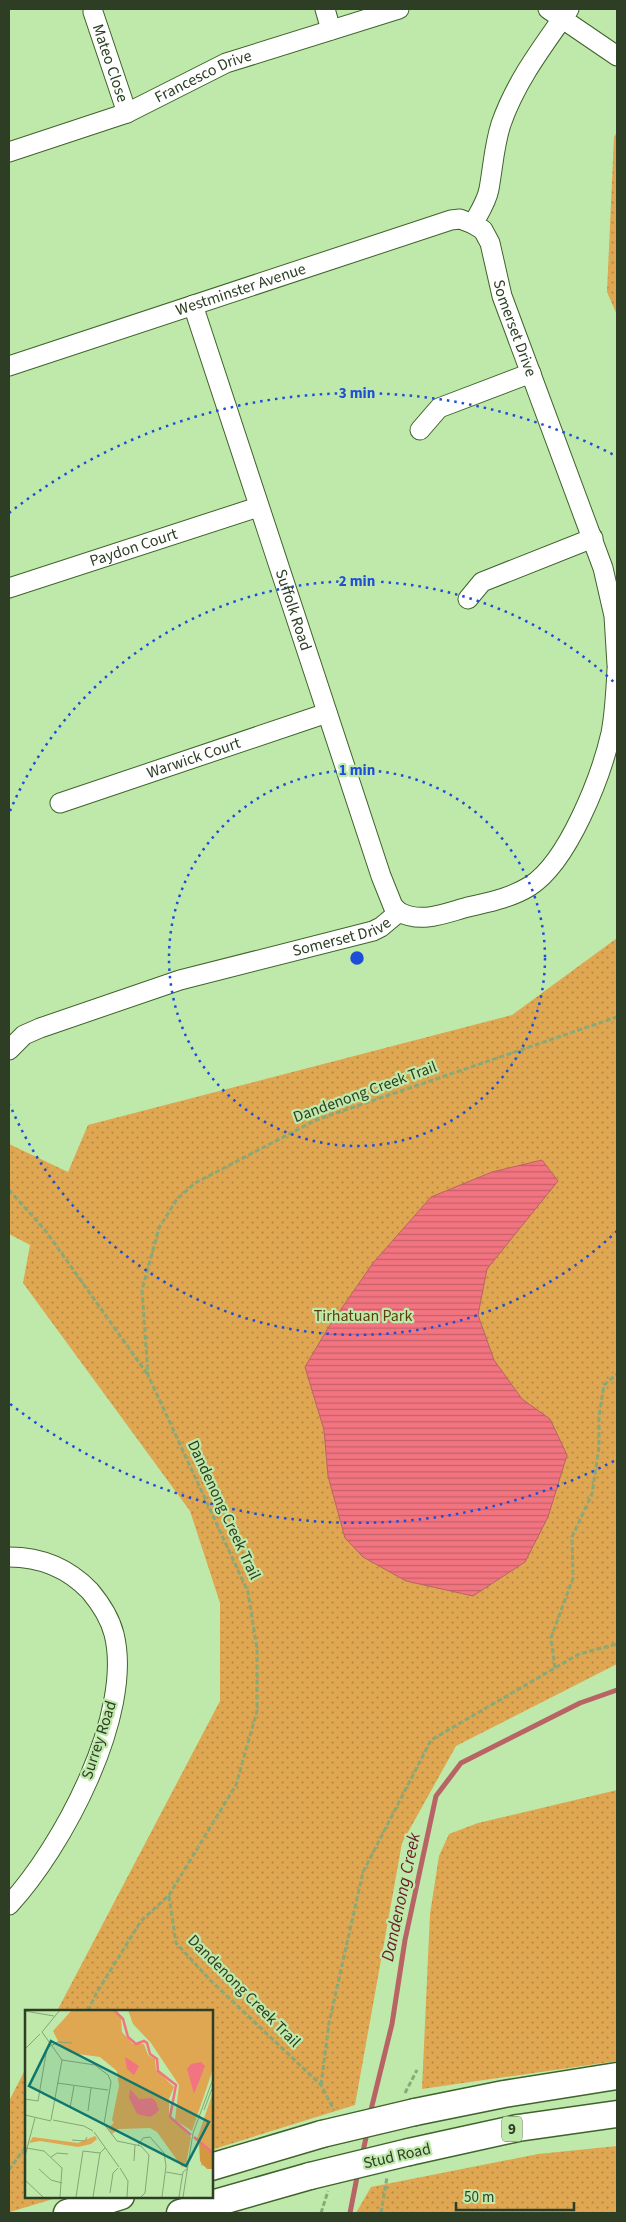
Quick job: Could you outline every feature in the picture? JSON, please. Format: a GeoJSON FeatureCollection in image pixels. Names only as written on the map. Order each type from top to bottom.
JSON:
{"type":"FeatureCollection","features":[{"type":"Feature","properties":{"kind":"highway","name":"9"},"geometry":{"type":"LineString","coordinates":[[212,2167],[322,2134],[415,2112],[504,2094],[617,2076]]}},
{"type":"Feature","properties":{"kind":"highway","name":"Stud Road"},"geometry":{"type":"LineString","coordinates":[[180,2213],[310,2176],[409,2152],[518,2128],[617,2114]]}},
{"type":"Feature","properties":{"kind":"highway"},"geometry":{"type":"LineString","coordinates":[[67,2213],[118,2197]]}},
{"type":"Feature","properties":{"kind":"street"},"geometry":{"type":"LineString","coordinates":[[325,9],[331,30]]}},
{"type":"Feature","properties":{"kind":"street","name":"Francesco Drive"},"geometry":{"type":"LineString","coordinates":[[9,152],[127,113],[226,62],[399,9]]}},
{"type":"Feature","properties":{"kind":"street","name":"Mateo Close"},"geometry":{"type":"LineString","coordinates":[[93,12],[127,113]]}},
{"type":"Feature","properties":{"kind":"street"},"geometry":{"type":"LineString","coordinates":[[473,224],[489,190],[495,148],[513,95],[560,12],[617,56]]}},
{"type":"Feature","properties":{"kind":"street","name":"Westminster Avenue"},"geometry":{"type":"LineString","coordinates":[[9,366],[451,220],[460,219],[473,224]]}},
{"type":"Feature","properties":{"kind":"street","name":"Somerset Drive"},"geometry":{"type":"LineString","coordinates":[[473,224],[483,230],[490,243],[502,296],[594,538],[611,599],[617,642],[617,665]]}},
{"type":"Feature","properties":{"kind":"street","name":"Suffolk Road"},"geometry":{"type":"LineString","coordinates":[[193,305],[381,876],[393,906],[399,912]]}},
{"type":"Feature","properties":{"kind":"street"},"geometry":{"type":"LineString","coordinates":[[420,430],[439,408],[531,373]]}},
{"type":"Feature","properties":{"kind":"street","name":"Paydon Court"},"geometry":{"type":"LineString","coordinates":[[9,588],[258,507]]}},
{"type":"Feature","properties":{"kind":"street"},"geometry":{"type":"LineString","coordinates":[[468,599],[482,582],[594,538]]}},
{"type":"Feature","properties":{"kind":"street","name":"Somerset Drive"},"geometry":{"type":"LineString","coordinates":[[9,1050],[24,1035],[40,1028],[180,980],[373,931],[399,912],[408,917],[428,918],[510,896],[530,886],[553,864],[576,826],[599,773],[611,732],[617,669]]}},
{"type":"Feature","properties":{"kind":"street","name":"Warwick Court"},"geometry":{"type":"LineString","coordinates":[[60,803],[327,713]]}},
{"type":"Feature","properties":{"kind":"street","name":"Surrey Road"},"geometry":{"type":"LineString","coordinates":[[9,1557],[38,1560],[55,1566],[81,1581],[103,1609],[113,1632],[117,1661],[110,1713],[100,1746],[82,1792],[56,1842],[20,1894],[9,1905]]}},
{"type":"Feature","properties":{"kind":"path","name":"Dandenong Creek Trail"},"geometry":{"type":"LineString","coordinates":[[617,1017],[316,1120],[196,1184],[177,1199],[159,1228],[142,1290],[148,1375],[248,1592],[257,1649],[257,1711],[236,1786],[168,1896],[176,1943],[211,1981],[321,2085],[329,2023],[363,1872],[431,1740],[579,1654],[617,1644]]}},
{"type":"Feature","properties":{"kind":"path"},"geometry":{"type":"LineString","coordinates":[[9,1190],[45,1230],[148,1375]]}},
{"type":"Feature","properties":{"kind":"path"},"geometry":{"type":"LineString","coordinates":[[555,1668],[551,1638],[572,1578],[572,1537],[592,1494],[599,1447],[599,1416],[604,1385],[617,1374]]}},
{"type":"Feature","properties":{"kind":"path"},"geometry":{"type":"LineString","coordinates":[[88,2010],[97,1992],[140,1921],[168,1896]]}},
{"type":"Feature","properties":{"kind":"path"},"geometry":{"type":"LineString","coordinates":[[9,2170],[25,2147]]}},
{"type":"Feature","properties":{"kind":"green space"},"geometry":{"type":"Polygon","coordinates":[[[617,132],[617,315],[607,292],[614,137],[617,132]]]}},
{"type":"Feature","properties":{"kind":"green space","name":"Tirhatuan Park"},"geometry":{"type":"Polygon","coordinates":[[[617,938],[617,1664],[456,1746],[402,1843],[355,2105],[212,2150],[212,2010],[58,2010],[220,1701],[220,1603],[190,1511],[23,1283],[30,1245],[9,1234],[9,1144],[68,1172],[88,1125],[512,1015],[617,938]]]}},
{"type":"Feature","properties":{"kind":"green space"},"geometry":{"type":"Polygon","coordinates":[[[617,1790],[617,2061],[422,2089],[430,1914],[439,1856],[449,1834],[478,1823],[617,1790]]]}},
{"type":"Feature","properties":{"kind":"green space"},"geometry":{"type":"Polygon","coordinates":[[[25,2070],[25,2197],[60,2197],[10,2212],[9,2211],[9,2101],[25,2070]]]}},
{"type":"Feature","properties":{"kind":"green space"},"geometry":{"type":"Polygon","coordinates":[[[617,2146],[617,2213],[356,2213],[371,2187],[538,2154],[617,2146]]]}},
{"type":"Feature","properties":{"kind":"shaded area"},"geometry":{"type":"Polygon","coordinates":[[[542,1160],[558,1181],[487,1269],[478,1315],[494,1360],[522,1399],[550,1419],[567,1455],[548,1517],[525,1562],[473,1596],[406,1581],[363,1557],[345,1538],[328,1476],[324,1430],[305,1367],[328,1328],[373,1263],[431,1197],[492,1172],[542,1160]]]}},
{"type":"Feature","properties":{"kind":"waterway","name":"Dandenong Creek"},"geometry":{"type":"LineString","coordinates":[[370,2114],[392,2024],[405,1940],[436,1796],[461,1763],[580,1703],[617,1690]]}},
{"type":"Feature","properties":{"kind":"waterway","name":"Dandenong Creek"},"geometry":{"type":"LineString","coordinates":[[362,2156],[367,2133]]}},
{"type":"Feature","properties":{"kind":"waterway","name":"Dandenong Creek"},"geometry":{"type":"LineString","coordinates":[[350,2213],[358,2172]]}}]}
